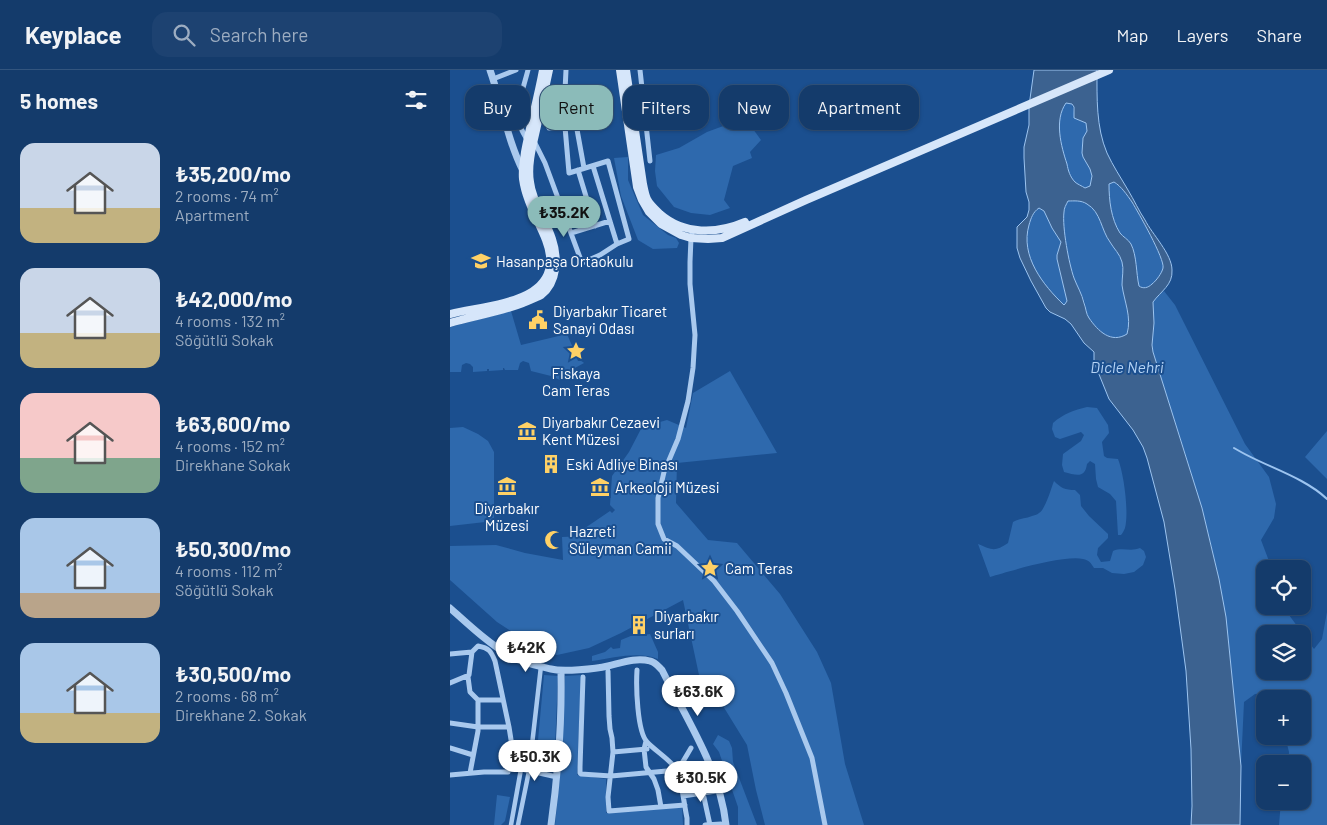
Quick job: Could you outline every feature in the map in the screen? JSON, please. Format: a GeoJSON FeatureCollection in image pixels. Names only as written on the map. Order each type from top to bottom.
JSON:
{"type":"FeatureCollection","features":[{"type":"Feature","properties":{"kind":"main road"},"geometry":{"type":"LineString","coordinates":[[450,314],[515,300],[529,295],[545,280],[550,268],[550,256],[546,241],[525,190],[523,172],[543,70]]}},
{"type":"Feature","properties":{"kind":"main road"},"geometry":{"type":"LineString","coordinates":[[545,85],[548,70]]}},
{"type":"Feature","properties":{"kind":"main road"},"geometry":{"type":"LineString","coordinates":[[620,70],[633,165],[637,187],[642,200],[649,212],[662,224],[691,238],[708,239],[722,238],[805,198],[1098,70]]}},
{"type":"Feature","properties":{"kind":"main road"},"geometry":{"type":"LineString","coordinates":[[626,70],[628,85]]}},
{"type":"Feature","properties":{"kind":"main road"},"geometry":{"type":"LineString","coordinates":[[635,130],[643,184],[647,199],[655,209],[667,220],[684,228],[705,231],[721,230],[805,198],[1109,70]]}},
{"type":"Feature","properties":{"kind":"main road"},"geometry":{"type":"LineString","coordinates":[[450,323],[527,301],[541,294],[550,283],[555,271],[555,249],[530,184],[530,140],[540,110]]}},
{"type":"Feature","properties":{"kind":"street"},"geometry":{"type":"LineString","coordinates":[[490,70],[505,124],[523,172]]}},
{"type":"Feature","properties":{"kind":"street"},"geometry":{"type":"LineString","coordinates":[[493,79],[516,70]]}},
{"type":"Feature","properties":{"kind":"street"},"geometry":{"type":"LineString","coordinates":[[528,70],[518,115],[520,125],[545,163],[582,263],[629,239],[608,161],[569,173],[565,130]]}},
{"type":"Feature","properties":{"kind":"street"},"geometry":{"type":"LineString","coordinates":[[565,85],[566,70]]}},
{"type":"Feature","properties":{"kind":"street"},"geometry":{"type":"LineString","coordinates":[[640,70],[642,85]]}},
{"type":"Feature","properties":{"kind":"street"},"geometry":{"type":"LineString","coordinates":[[577,130],[581,169],[595,226]]}},
{"type":"Feature","properties":{"kind":"street"},"geometry":{"type":"LineString","coordinates":[[646,130],[650,161]]}},
{"type":"Feature","properties":{"kind":"street"},"geometry":{"type":"LineString","coordinates":[[593,166],[617,244]]}},
{"type":"Feature","properties":{"kind":"street"},"geometry":{"type":"LineString","coordinates":[[571,233],[610,221]]}},
{"type":"Feature","properties":{"kind":"street"},"geometry":{"type":"LineString","coordinates":[[693,229],[690,277],[694,335],[693,368],[688,401],[678,439],[662,480],[658,498],[658,524],[664,539],[677,546],[714,581],[746,623],[772,663],[812,758],[824,825]]}},
{"type":"Feature","properties":{"kind":"street"},"geometry":{"type":"LineString","coordinates":[[450,608],[511,657],[541,666],[561,671],[641,660],[651,661],[662,670],[706,757],[715,777],[722,801],[721,824],[705,825]]}},
{"type":"Feature","properties":{"kind":"street"},"geometry":{"type":"LineString","coordinates":[[470,773],[478,727],[478,700],[470,692],[468,677],[472,652],[478,646],[484,647],[491,652],[495,661],[515,765],[519,769],[558,777]]}},
{"type":"Feature","properties":{"kind":"street"},"geometry":{"type":"LineString","coordinates":[[450,654],[472,652]]}},
{"type":"Feature","properties":{"kind":"street"},"geometry":{"type":"LineString","coordinates":[[518,825],[529,771],[541,666]]}},
{"type":"Feature","properties":{"kind":"street"},"geometry":{"type":"LineString","coordinates":[[636,670],[639,713],[644,737],[678,770],[687,825]]}},
{"type":"Feature","properties":{"kind":"street"},"geometry":{"type":"LineString","coordinates":[[551,825],[558,777],[561,671]]}},
{"type":"Feature","properties":{"kind":"street"},"geometry":{"type":"LineString","coordinates":[[608,671],[609,716],[612,738],[611,776],[608,797],[609,811],[685,805]]}},
{"type":"Feature","properties":{"kind":"street"},"geometry":{"type":"LineString","coordinates":[[450,683],[468,677]]}},
{"type":"Feature","properties":{"kind":"street"},"geometry":{"type":"LineString","coordinates":[[583,678],[580,773],[611,776],[678,770],[691,748]]}},
{"type":"Feature","properties":{"kind":"street"},"geometry":{"type":"LineString","coordinates":[[478,700],[503,700]]}},
{"type":"Feature","properties":{"kind":"street"},"geometry":{"type":"LineString","coordinates":[[450,724],[478,727],[509,727]]}},
{"type":"Feature","properties":{"kind":"street"},"geometry":{"type":"LineString","coordinates":[[646,741],[644,749],[646,768],[658,790],[661,807]]}},
{"type":"Feature","properties":{"kind":"street"},"geometry":{"type":"LineString","coordinates":[[450,748],[473,755]]}},
{"type":"Feature","properties":{"kind":"street"},"geometry":{"type":"LineString","coordinates":[[612,752],[654,748]]}},
{"type":"Feature","properties":{"kind":"street"},"geometry":{"type":"LineString","coordinates":[[511,825],[519,769]]}},
{"type":"Feature","properties":{"kind":"street"},"geometry":{"type":"LineString","coordinates":[[450,775],[508,772]]}},
{"type":"Feature","properties":{"kind":"street"},"geometry":{"type":"LineString","coordinates":[[683,796],[716,791]]}},
{"type":"Feature","properties":{"kind":"street"},"geometry":{"type":"LineString","coordinates":[[703,793],[710,825]]}},
{"type":"Feature","properties":{"kind":"shaded area"},"geometry":{"type":"Polygon","coordinates":[[[1066,103],[1072,104],[1075,118],[1086,123],[1087,131],[1083,138],[1082,153],[1092,176],[1090,186],[1085,188],[1076,183],[1072,178],[1062,150],[1059,125],[1062,110],[1066,103]]]}},
{"type":"Feature","properties":{"kind":"shaded area"},"geometry":{"type":"Polygon","coordinates":[[[719,128],[719,130],[754,130],[761,140],[750,152],[752,158],[733,166],[724,200],[730,208],[710,215],[691,213],[674,207],[657,186],[655,171],[656,155],[679,148],[707,132],[719,128]]]}},
{"type":"Feature","properties":{"kind":"shaded area"},"geometry":{"type":"Polygon","coordinates":[[[628,157],[628,180],[643,215],[668,235],[676,238],[679,243],[677,248],[653,249],[638,240],[621,196],[614,158],[628,157]]]}},
{"type":"Feature","properties":{"kind":"shaded area"},"geometry":{"type":"Polygon","coordinates":[[[1114,182],[1132,202],[1160,256],[1163,268],[1154,283],[1147,287],[1142,288],[1139,286],[1133,249],[1130,242],[1120,233],[1114,222],[1109,184],[1114,182]]]}},
{"type":"Feature","properties":{"kind":"shaded area"},"geometry":{"type":"Polygon","coordinates":[[[1068,201],[1082,201],[1095,211],[1107,237],[1121,259],[1123,267],[1122,285],[1129,321],[1127,334],[1121,337],[1116,338],[1105,335],[1087,315],[1085,303],[1072,272],[1066,245],[1064,209],[1068,201]]]}},
{"type":"Feature","properties":{"kind":"shaded area"},"geometry":{"type":"Polygon","coordinates":[[[1039,208],[1044,211],[1061,242],[1057,259],[1067,301],[1064,305],[1041,279],[1035,269],[1028,248],[1029,225],[1031,218],[1039,208]]]}},
{"type":"Feature","properties":{"kind":"shaded area"},"geometry":{"type":"Polygon","coordinates":[[[1164,291],[1175,305],[1245,444],[1269,477],[1276,504],[1274,518],[1261,540],[1269,560],[1256,560],[1256,615],[1289,615],[1296,625],[1256,625],[1256,680],[1311,680],[1311,645],[1314,649],[1322,639],[1327,612],[1327,825],[1279,825],[1280,810],[1311,810],[1311,755],[1289,755],[1287,745],[1311,745],[1311,690],[1256,690],[1256,694],[1244,702],[1241,766],[1229,650],[1219,581],[1198,494],[1153,352],[1153,302],[1164,291]]]}},
{"type":"Feature","properties":{"kind":"shaded area"},"geometry":{"type":"Polygon","coordinates":[[[511,311],[521,345],[567,334],[573,348],[578,347],[580,352],[575,353],[578,361],[583,361],[584,363],[564,374],[560,380],[531,371],[529,363],[523,361],[520,363],[518,370],[505,370],[503,368],[503,370],[489,371],[487,369],[487,371],[473,372],[473,367],[466,363],[462,365],[461,372],[450,372],[450,327],[511,311]]]}},
{"type":"Feature","properties":{"kind":"shaded area"},"geometry":{"type":"Polygon","coordinates":[[[730,371],[777,453],[677,463],[676,503],[708,540],[737,543],[780,594],[817,652],[831,683],[845,764],[864,825],[765,825],[747,745],[715,693],[699,675],[683,600],[589,648],[557,655],[537,648],[497,622],[450,580],[450,546],[496,545],[563,560],[562,537],[585,536],[585,528],[610,511],[612,513],[615,510],[610,505],[612,476],[629,452],[642,427],[667,420],[686,428],[693,393],[730,371]]]}},
{"type":"Feature","properties":{"kind":"shaded area"},"geometry":{"type":"Polygon","coordinates":[[[1087,407],[1097,408],[1108,425],[1109,433],[1102,442],[1104,456],[1118,459],[1120,466],[1126,513],[1125,528],[1121,535],[1118,535],[1116,501],[1110,494],[1098,487],[1095,464],[1090,461],[1084,472],[1079,475],[1064,472],[1062,465],[1063,454],[1081,441],[1084,435],[1081,432],[1060,439],[1055,437],[1052,429],[1053,423],[1061,417],[1087,407]]]}},
{"type":"Feature","properties":{"kind":"shaded area"},"geometry":{"type":"Polygon","coordinates":[[[463,427],[488,441],[494,452],[494,521],[450,526],[450,428],[463,427]]]}},
{"type":"Feature","properties":{"kind":"shaded area"},"geometry":{"type":"Polygon","coordinates":[[[1327,431],[1327,479],[1305,457],[1327,431]]]}},
{"type":"Feature","properties":{"kind":"shaded area"},"geometry":{"type":"Polygon","coordinates":[[[1054,481],[1063,488],[1075,490],[1080,495],[1081,506],[1108,534],[1108,538],[1098,548],[1097,555],[1101,562],[1110,561],[1113,551],[1140,548],[1144,551],[1146,557],[1143,565],[1134,572],[1124,574],[1112,573],[1103,568],[1094,568],[1087,560],[1074,558],[1037,564],[990,577],[978,544],[993,549],[1000,548],[1008,543],[1013,522],[1036,515],[1041,511],[1048,499],[1054,481]]]}},
{"type":"Feature","properties":{"kind":"shaded area"},"geometry":{"type":"Polygon","coordinates":[[[638,633],[643,635],[650,634],[658,652],[658,659],[634,655],[592,661],[592,656],[605,652],[611,647],[613,649],[620,648],[621,640],[638,633]]]}},
{"type":"Feature","properties":{"kind":"shaded area"},"geometry":{"type":"Polygon","coordinates":[[[544,675],[558,676],[554,771],[534,769],[544,675]]]}},
{"type":"Feature","properties":{"kind":"shaded area"},"geometry":{"type":"Polygon","coordinates":[[[581,675],[577,775],[606,779],[606,813],[682,807],[683,825],[555,825],[560,776],[565,676],[581,675]]]}},
{"type":"Feature","properties":{"kind":"shaded area"},"geometry":{"type":"Polygon","coordinates":[[[718,735],[729,741],[732,748],[733,762],[757,825],[738,825],[738,807],[719,752],[713,744],[718,735]]]}},
{"type":"Feature","properties":{"kind":"shaded area"},"geometry":{"type":"Polygon","coordinates":[[[497,795],[510,797],[505,821],[501,825],[494,825],[497,795]]]}},
{"type":"Feature","properties":{"kind":"water","name":"Dicle Nehri"},"geometry":{"type":"Polygon","coordinates":[[[1034,70],[1097,70],[1097,102],[1103,143],[1114,167],[1148,226],[1169,257],[1172,270],[1171,280],[1153,302],[1152,345],[1202,508],[1226,617],[1241,766],[1240,825],[1191,825],[1191,749],[1186,671],[1164,522],[1143,447],[1133,430],[1109,399],[1094,362],[1094,352],[1084,343],[1071,324],[1046,308],[1031,281],[1017,248],[1017,227],[1027,217],[1029,210],[1026,192],[1024,147],[1029,125],[1029,106],[1034,70]],[[1066,103],[1062,110],[1059,125],[1069,171],[1075,182],[1085,188],[1090,186],[1092,176],[1082,153],[1083,138],[1087,131],[1086,123],[1074,118],[1074,107],[1072,104],[1066,103]],[[1114,182],[1109,184],[1114,222],[1120,233],[1130,242],[1133,249],[1139,286],[1142,288],[1147,287],[1155,281],[1163,268],[1160,255],[1130,199],[1117,184],[1114,182]],[[1068,201],[1064,209],[1066,245],[1072,272],[1082,296],[1087,315],[1105,335],[1116,338],[1121,337],[1127,334],[1129,321],[1122,285],[1123,267],[1121,259],[1107,237],[1092,207],[1080,201],[1068,201]],[[1039,208],[1034,213],[1027,237],[1031,259],[1041,279],[1064,305],[1067,301],[1057,259],[1061,242],[1044,211],[1039,208]]]}},
{"type":"Feature","properties":{"kind":"waterway"},"geometry":{"type":"LineString","coordinates":[[1234,448],[1306,484],[1327,499]]}},
{"type":"Feature","properties":{"kind":"place","name":"Hasanpaşa Ortaokulu"},"geometry":{"type":"Point","coordinates":[481,261]}},
{"type":"Feature","properties":{"kind":"place","name":"Diyarbakır Ticaret Sanayi Odası"},"geometry":{"type":"Point","coordinates":[538,320]}},
{"type":"Feature","properties":{"kind":"place","name":"Fiskaya Cam Teras"},"geometry":{"type":"Point","coordinates":[576,351]}},
{"type":"Feature","properties":{"kind":"place","name":"Diyarbakır Cezaevi Kent Müzesi"},"geometry":{"type":"Point","coordinates":[527,431]}},
{"type":"Feature","properties":{"kind":"place","name":"Eski Adliye Binası"},"geometry":{"type":"Point","coordinates":[551,464]}},
{"type":"Feature","properties":{"kind":"place","name":"Diyarbakır Müzesi"},"geometry":{"type":"Point","coordinates":[507,486]}},
{"type":"Feature","properties":{"kind":"place","name":"Arkeoloji Müzesi"},"geometry":{"type":"Point","coordinates":[600,487]}},
{"type":"Feature","properties":{"kind":"place","name":"Hazreti Süleyman Camii"},"geometry":{"type":"Point","coordinates":[554,540]}},
{"type":"Feature","properties":{"kind":"place","name":"Cam Teras"},"geometry":{"type":"Point","coordinates":[710,568]}},
{"type":"Feature","properties":{"kind":"place","name":"Diyarbakır surları"},"geometry":{"type":"Point","coordinates":[639,625]}}]}
